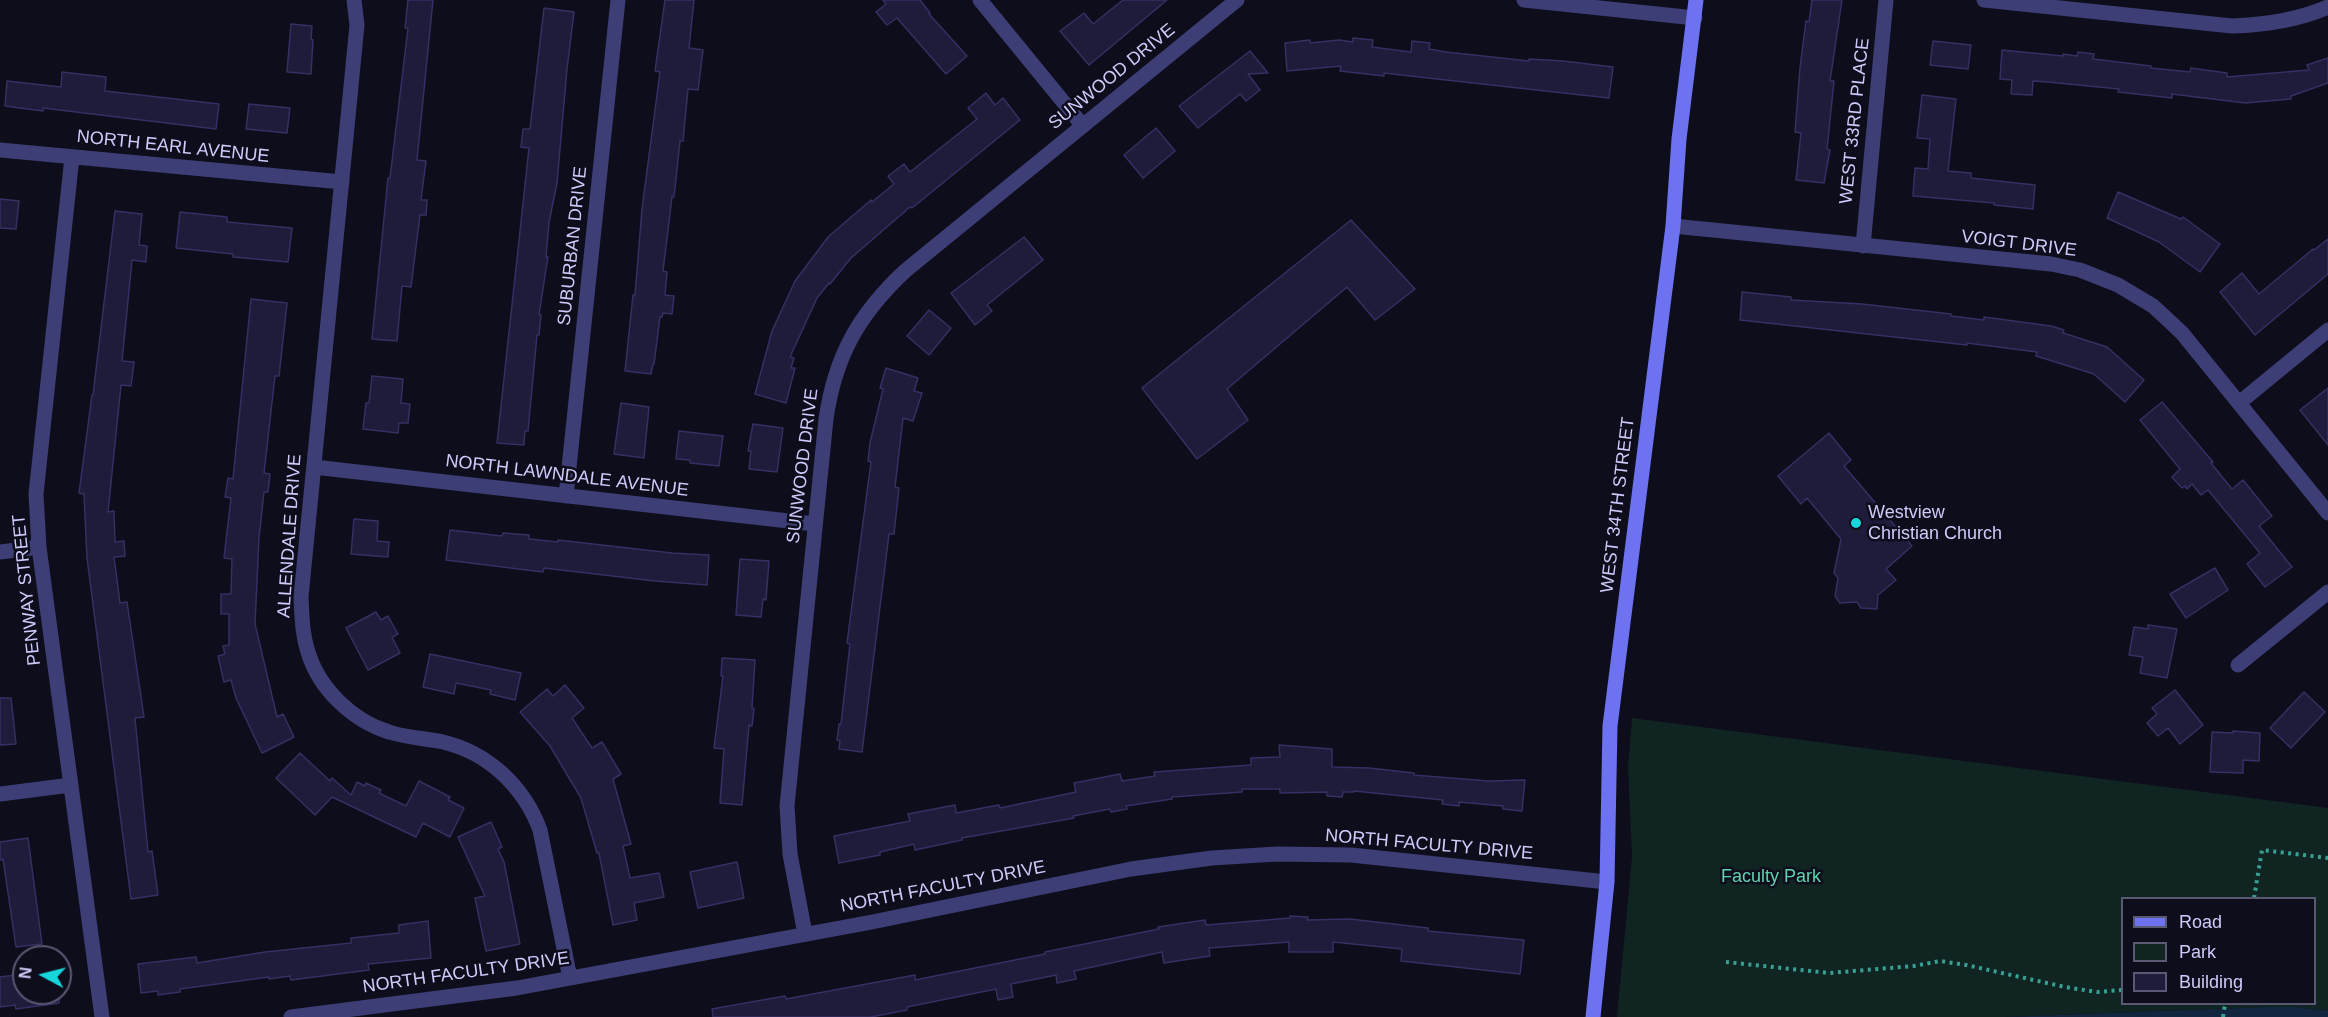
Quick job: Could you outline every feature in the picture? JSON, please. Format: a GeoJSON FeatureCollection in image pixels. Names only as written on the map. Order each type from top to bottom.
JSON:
{"type":"FeatureCollection","features":[{"type":"Feature","properties":{"kind":"street","name":"ALLENDALE DRIVE"},"geometry":{"type":"LineString","coordinates":[[354,0],[357,25],[301,597],[302,625],[308,651],[319,676],[342,705],[372,725],[389,733],[445,742],[470,751],[500,771],[513,783],[533,814],[540,831],[570,978]]}},
{"type":"Feature","properties":{"kind":"street","name":"SUBURBAN DRIVE"},"geometry":{"type":"LineString","coordinates":[[566,496],[618,0]]}},
{"type":"Feature","properties":{"kind":"street"},"geometry":{"type":"LineString","coordinates":[[980,0],[1083,126]]}},
{"type":"Feature","properties":{"kind":"street","name":"SUNWOOD DRIVE"},"geometry":{"type":"LineString","coordinates":[[805,934],[790,854],[787,806],[830,393],[844,350],[867,311],[905,271],[1237,0]]}},
{"type":"Feature","properties":{"kind":"street"},"geometry":{"type":"LineString","coordinates":[[1524,0],[1695,18]]}},
{"type":"Feature","properties":{"kind":"street","name":"WEST 34TH STREET"},"geometry":{"type":"LineString","coordinates":[[1593,1017],[1607,882],[1610,726],[1673,226],[1679,139],[1696,0]]}},
{"type":"Feature","properties":{"kind":"street","name":"WEST 33RD PLACE"},"geometry":{"type":"LineString","coordinates":[[1863,246],[1886,0]]}},
{"type":"Feature","properties":{"kind":"street"},"geometry":{"type":"LineString","coordinates":[[1983,0],[2232,27],[2286,20],[2328,7]]}},
{"type":"Feature","properties":{"kind":"street","name":"NORTH EARL AVENUE"},"geometry":{"type":"LineString","coordinates":[[0,150],[342,182]]}},
{"type":"Feature","properties":{"kind":"street","name":"PENWAY STREET"},"geometry":{"type":"LineString","coordinates":[[72,157],[37,477],[39,548],[102,1017]]}},
{"type":"Feature","properties":{"kind":"street","name":"VOIGT DRIVE"},"geometry":{"type":"LineString","coordinates":[[1673,226],[2051,264],[2098,276],[2136,295],[2182,333],[2328,513]]}},
{"type":"Feature","properties":{"kind":"street"},"geometry":{"type":"LineString","coordinates":[[2239,403],[2328,330]]}},
{"type":"Feature","properties":{"kind":"street","name":"NORTH LAWNDALE AVENUE"},"geometry":{"type":"LineString","coordinates":[[314,467],[815,524]]}},
{"type":"Feature","properties":{"kind":"street"},"geometry":{"type":"LineString","coordinates":[[0,552],[39,548]]}},
{"type":"Feature","properties":{"kind":"street"},"geometry":{"type":"LineString","coordinates":[[2238,665],[2328,592]]}},
{"type":"Feature","properties":{"kind":"street"},"geometry":{"type":"LineString","coordinates":[[0,794],[71,785]]}},
{"type":"Feature","properties":{"kind":"street","name":"NORTH FACULTY DRIVE"},"geometry":{"type":"LineString","coordinates":[[291,1017],[477,994],[805,934],[1131,869],[1241,855],[1370,856],[1607,882]]}},
{"type":"Feature","properties":{"kind":"path"},"geometry":{"type":"LineString","coordinates":[[2254,897],[2262,850],[2328,858]]}},
{"type":"Feature","properties":{"kind":"path"},"geometry":{"type":"LineString","coordinates":[[1726,962],[1829,973],[1914,966],[1940,961],[1966,964],[2065,987],[2097,992],[2121,990]]}},
{"type":"Feature","properties":{"kind":"green space","name":"Faculty Park"},"geometry":{"type":"Polygon","coordinates":[[[1632,718],[2328,808],[2328,1011],[2296,1007],[2267,1007],[2006,1017],[1617,1017],[1632,857],[1628,767],[1632,718]]]}},
{"type":"Feature","properties":{"kind":"water"},"geometry":{"type":"Polygon","coordinates":[[[2296,1007],[2328,1011],[2328,1017],[2006,1017],[2296,1007]]]}},
{"type":"Feature","properties":{"kind":"building"},"geometry":{"type":"Polygon","coordinates":[[[408,0],[433,0],[417,160],[426,161],[421,200],[427,200],[426,215],[420,215],[411,287],[402,286],[397,341],[372,339],[388,178],[390,178],[408,28],[405,28],[408,0]]]}},
{"type":"Feature","properties":{"kind":"building"},"geometry":{"type":"Polygon","coordinates":[[[665,0],[694,0],[689,48],[703,50],[698,90],[688,89],[683,141],[680,141],[663,271],[667,272],[665,295],[674,296],[672,314],[663,313],[660,317],[651,374],[625,371],[633,295],[635,295],[642,209],[660,72],[655,71],[665,0]]]}},
{"type":"Feature","properties":{"kind":"building"},"geometry":{"type":"Polygon","coordinates":[[[883,0],[920,0],[929,14],[967,56],[946,74],[897,18],[887,25],[876,12],[886,4],[883,0]]]}},
{"type":"Feature","properties":{"kind":"building"},"geometry":{"type":"Polygon","coordinates":[[[1123,0],[1167,0],[1089,65],[1060,31],[1084,13],[1093,24],[1123,0]]]}},
{"type":"Feature","properties":{"kind":"building"},"geometry":{"type":"Polygon","coordinates":[[[1812,0],[1842,0],[1830,81],[1834,81],[1827,149],[1830,150],[1824,183],[1796,180],[1801,133],[1795,132],[1800,68],[1806,21],[1809,22],[1812,0]]]}},
{"type":"Feature","properties":{"kind":"building"},"geometry":{"type":"Polygon","coordinates":[[[544,8],[574,12],[557,183],[549,222],[546,257],[548,257],[539,314],[541,315],[528,431],[525,431],[524,445],[497,443],[529,148],[521,147],[523,129],[530,129],[544,8]]]}},
{"type":"Feature","properties":{"kind":"building"},"geometry":{"type":"Polygon","coordinates":[[[291,24],[312,26],[311,74],[287,72],[291,24]]]}},
{"type":"Feature","properties":{"kind":"building"},"geometry":{"type":"Polygon","coordinates":[[[1353,38],[1373,40],[1372,47],[1411,52],[1412,41],[1430,43],[1429,49],[1446,52],[1613,67],[1609,98],[1384,73],[1384,76],[1340,71],[1341,66],[1287,71],[1285,43],[1310,40],[1310,43],[1339,40],[1353,42],[1353,38]]]}},
{"type":"Feature","properties":{"kind":"building"},"geometry":{"type":"Polygon","coordinates":[[[1933,41],[1971,45],[1968,69],[1930,65],[1933,41]]]}},
{"type":"Feature","properties":{"kind":"building"},"geometry":{"type":"Polygon","coordinates":[[[2002,50],[2063,56],[2063,54],[2077,56],[2078,52],[2094,54],[2093,59],[2190,72],[2191,68],[2227,73],[2227,77],[2309,70],[2307,65],[2328,58],[2328,83],[2291,96],[2291,99],[2245,103],[2172,94],[2172,98],[2118,92],[2119,89],[2033,81],[2032,95],[2011,94],[2012,80],[2000,79],[2002,50]]]}},
{"type":"Feature","properties":{"kind":"building"},"geometry":{"type":"Polygon","coordinates":[[[1250,51],[1268,73],[1248,74],[1260,90],[1246,101],[1240,94],[1198,128],[1179,106],[1250,51]]]}},
{"type":"Feature","properties":{"kind":"building"},"geometry":{"type":"Polygon","coordinates":[[[62,72],[106,77],[105,91],[219,104],[216,129],[43,108],[43,111],[5,106],[7,81],[61,87],[62,72]]]}},
{"type":"Feature","properties":{"kind":"building"},"geometry":{"type":"Polygon","coordinates":[[[986,93],[995,105],[1003,98],[1020,120],[912,208],[910,207],[851,258],[829,283],[817,298],[790,357],[794,358],[791,368],[795,368],[786,403],[755,394],[772,331],[795,281],[829,236],[871,200],[872,202],[894,184],[888,176],[904,164],[910,172],[977,119],[968,108],[986,93]]]}},
{"type":"Feature","properties":{"kind":"building"},"geometry":{"type":"Polygon","coordinates":[[[1922,95],[1956,99],[1948,171],[1971,173],[1971,178],[2035,185],[2033,209],[1913,196],[1915,168],[1928,169],[1930,139],[1917,138],[1922,95]]]}},
{"type":"Feature","properties":{"kind":"building"},"geometry":{"type":"Polygon","coordinates":[[[249,104],[290,108],[287,133],[246,129],[249,104]]]}},
{"type":"Feature","properties":{"kind":"building"},"geometry":{"type":"Polygon","coordinates":[[[1156,128],[1175,151],[1143,178],[1124,155],[1156,128]]]}},
{"type":"Feature","properties":{"kind":"building"},"geometry":{"type":"Polygon","coordinates":[[[2118,192],[2181,219],[2183,217],[2220,244],[2200,272],[2159,242],[2107,218],[2118,192]]]}},
{"type":"Feature","properties":{"kind":"building"},"geometry":{"type":"Polygon","coordinates":[[[0,199],[19,201],[16,229],[0,228],[0,199]]]}},
{"type":"Feature","properties":{"kind":"building"},"geometry":{"type":"Polygon","coordinates":[[[115,211],[142,214],[139,245],[147,246],[146,262],[132,260],[122,361],[134,362],[131,386],[121,385],[108,512],[114,511],[115,542],[124,541],[125,556],[114,557],[120,603],[127,602],[144,717],[135,718],[148,852],[152,851],[158,895],[131,899],[87,558],[84,494],[79,493],[115,211]]]}},
{"type":"Feature","properties":{"kind":"building"},"geometry":{"type":"Polygon","coordinates":[[[180,212],[227,217],[227,222],[292,228],[288,262],[233,257],[233,254],[176,248],[180,212]]]}},
{"type":"Feature","properties":{"kind":"building"},"geometry":{"type":"Polygon","coordinates":[[[1351,220],[1415,289],[1375,320],[1347,287],[1227,389],[1248,420],[1197,459],[1142,388],[1351,220]]]}},
{"type":"Feature","properties":{"kind":"building"},"geometry":{"type":"Polygon","coordinates":[[[1024,237],[1043,260],[987,305],[992,311],[975,325],[951,293],[1024,237]]]}},
{"type":"Feature","properties":{"kind":"building"},"geometry":{"type":"Polygon","coordinates":[[[2328,239],[2328,274],[2255,335],[2220,292],[2242,273],[2259,294],[2328,239]]]}},
{"type":"Feature","properties":{"kind":"building"},"geometry":{"type":"Polygon","coordinates":[[[1742,292],[1791,297],[1791,300],[1862,304],[2051,326],[2064,330],[2063,333],[2107,347],[2144,380],[2125,402],[2094,374],[2036,356],[2037,352],[1740,320],[1742,292]]]}},
{"type":"Feature","properties":{"kind":"building"},"geometry":{"type":"Polygon","coordinates":[[[251,299],[287,303],[279,376],[275,376],[264,473],[270,474],[268,492],[264,492],[259,538],[255,624],[277,717],[283,714],[294,737],[262,753],[236,698],[231,680],[224,682],[218,656],[225,654],[223,646],[229,645],[229,614],[221,614],[221,594],[231,594],[232,559],[224,558],[231,498],[225,497],[228,478],[233,479],[251,299]]]}},
{"type":"Feature","properties":{"kind":"building"},"geometry":{"type":"Polygon","coordinates":[[[929,310],[951,328],[929,355],[907,336],[929,310]]]}},
{"type":"Feature","properties":{"kind":"building"},"geometry":{"type":"Polygon","coordinates":[[[886,368],[918,378],[914,391],[922,393],[913,421],[903,418],[895,487],[899,488],[894,534],[889,534],[862,752],[839,749],[840,741],[837,740],[839,724],[841,724],[850,644],[847,643],[871,462],[868,461],[870,443],[886,368]]]}},
{"type":"Feature","properties":{"kind":"building"},"geometry":{"type":"Polygon","coordinates":[[[372,376],[403,379],[401,403],[410,404],[408,423],[399,423],[398,433],[363,429],[372,376]]]}},
{"type":"Feature","properties":{"kind":"building"},"geometry":{"type":"Polygon","coordinates":[[[2328,388],[2328,445],[2300,410],[2328,388]]]}},
{"type":"Feature","properties":{"kind":"building"},"geometry":{"type":"Polygon","coordinates":[[[2162,402],[2213,462],[2211,463],[2232,489],[2243,480],[2272,516],[2259,526],[2292,567],[2265,587],[2247,564],[2260,553],[2208,490],[2201,495],[2192,484],[2187,489],[2185,486],[2182,488],[2172,477],[2180,469],[2140,420],[2162,402]]]}},
{"type":"Feature","properties":{"kind":"building"},"geometry":{"type":"Polygon","coordinates":[[[621,403],[649,407],[644,458],[614,454],[621,403]]]}},
{"type":"Feature","properties":{"kind":"building"},"geometry":{"type":"Polygon","coordinates":[[[753,424],[783,428],[777,472],[749,469],[751,451],[748,451],[753,424]]]}},
{"type":"Feature","properties":{"kind":"building"},"geometry":{"type":"Polygon","coordinates":[[[679,431],[723,436],[719,466],[676,459],[679,431]]]}},
{"type":"Feature","properties":{"kind":"building","name":"Westview Christian Church"},"geometry":{"type":"Polygon","coordinates":[[[1829,433],[1851,460],[1844,466],[1912,546],[1886,569],[1896,580],[1878,595],[1877,609],[1861,608],[1857,602],[1840,603],[1835,596],[1838,578],[1834,573],[1841,539],[1807,498],[1801,504],[1778,476],[1829,433]]]}},
{"type":"Feature","properties":{"kind":"building"},"geometry":{"type":"Polygon","coordinates":[[[354,519],[378,521],[377,541],[389,542],[388,557],[351,554],[354,519]]]}},
{"type":"Feature","properties":{"kind":"building"},"geometry":{"type":"Polygon","coordinates":[[[450,530],[502,536],[503,533],[529,535],[529,539],[709,555],[707,585],[544,568],[543,572],[446,560],[450,530]]]}},
{"type":"Feature","properties":{"kind":"building"},"geometry":{"type":"Polygon","coordinates":[[[740,559],[769,561],[766,600],[763,599],[761,617],[736,615],[740,559]]]}},
{"type":"Feature","properties":{"kind":"building"},"geometry":{"type":"Polygon","coordinates":[[[2215,568],[2228,590],[2186,618],[2170,594],[2215,568]]]}},
{"type":"Feature","properties":{"kind":"building"},"geometry":{"type":"Polygon","coordinates":[[[376,612],[381,620],[388,616],[398,634],[392,637],[400,653],[368,670],[346,628],[376,612]]]}},
{"type":"Feature","properties":{"kind":"building"},"geometry":{"type":"Polygon","coordinates":[[[2148,625],[2177,629],[2167,678],[2140,673],[2143,657],[2129,655],[2134,627],[2148,629],[2148,625]]]}},
{"type":"Feature","properties":{"kind":"building"},"geometry":{"type":"Polygon","coordinates":[[[430,654],[521,673],[515,700],[490,694],[491,690],[456,683],[454,694],[423,687],[430,654]]]}},
{"type":"Feature","properties":{"kind":"building"},"geometry":{"type":"Polygon","coordinates":[[[722,658],[755,660],[752,708],[754,709],[752,726],[749,725],[742,805],[720,803],[724,749],[714,748],[723,676],[721,676],[722,658]]]}},
{"type":"Feature","properties":{"kind":"building"},"geometry":{"type":"Polygon","coordinates":[[[565,685],[584,708],[572,718],[592,748],[602,742],[621,774],[613,779],[631,844],[623,846],[630,878],[659,873],[664,897],[634,903],[637,920],[613,925],[599,853],[597,853],[581,798],[550,746],[520,712],[547,689],[553,696],[565,685]]]}},
{"type":"Feature","properties":{"kind":"building"},"geometry":{"type":"Polygon","coordinates":[[[2175,690],[2203,725],[2180,744],[2168,728],[2158,736],[2147,723],[2157,714],[2152,708],[2175,690]]]}},
{"type":"Feature","properties":{"kind":"building"},"geometry":{"type":"Polygon","coordinates":[[[2304,692],[2325,712],[2291,748],[2270,728],[2304,692]]]}},
{"type":"Feature","properties":{"kind":"building"},"geometry":{"type":"Polygon","coordinates":[[[0,698],[11,698],[16,744],[0,745],[0,698]]]}},
{"type":"Feature","properties":{"kind":"building"},"geometry":{"type":"Polygon","coordinates":[[[2233,731],[2260,733],[2259,761],[2243,760],[2243,773],[2210,772],[2212,732],[2233,733],[2233,731]]]}},
{"type":"Feature","properties":{"kind":"building"},"geometry":{"type":"Polygon","coordinates":[[[1279,745],[1332,749],[1332,767],[1369,768],[1414,773],[1414,775],[1488,781],[1525,780],[1522,811],[1503,809],[1503,806],[1459,802],[1459,806],[1442,804],[1443,800],[1354,791],[1343,792],[1342,797],[1327,796],[1327,792],[1280,793],[1280,789],[1242,789],[1242,792],[1172,797],[1172,799],[1126,806],[1127,809],[1111,812],[1110,809],[1073,816],[1074,818],[962,838],[962,840],[915,850],[914,844],[880,852],[880,855],[839,863],[834,836],[910,821],[908,814],[955,805],[956,813],[999,805],[1000,808],[1076,792],[1074,783],[1120,774],[1122,781],[1155,776],[1154,772],[1251,765],[1251,758],[1280,757],[1279,745]]]}},
{"type":"Feature","properties":{"kind":"building"},"geometry":{"type":"Polygon","coordinates":[[[300,753],[330,781],[332,778],[351,795],[357,782],[365,786],[366,783],[381,790],[379,793],[406,806],[419,781],[450,797],[448,800],[464,808],[450,837],[423,823],[416,837],[332,797],[315,815],[276,778],[300,753]]]}},
{"type":"Feature","properties":{"kind":"building"},"geometry":{"type":"Polygon","coordinates":[[[491,822],[502,847],[498,849],[504,862],[520,944],[486,951],[475,898],[485,896],[458,837],[491,822]]]}},
{"type":"Feature","properties":{"kind":"building"},"geometry":{"type":"Polygon","coordinates":[[[28,838],[42,944],[16,945],[3,859],[0,860],[0,842],[28,838]]]}},
{"type":"Feature","properties":{"kind":"building"},"geometry":{"type":"Polygon","coordinates":[[[737,862],[744,898],[698,908],[690,872],[737,862]]]}},
{"type":"Feature","properties":{"kind":"building"},"geometry":{"type":"Polygon","coordinates":[[[1290,916],[1308,917],[1307,920],[1350,919],[1428,928],[1428,931],[1524,940],[1520,974],[1401,961],[1402,949],[1333,942],[1333,952],[1289,952],[1289,942],[1209,948],[1210,956],[1164,963],[1162,952],[1074,971],[1076,979],[1057,983],[1056,975],[1011,984],[1013,997],[998,1000],[996,989],[907,1007],[907,1010],[871,1017],[713,1017],[712,1009],[785,996],[786,999],[915,975],[915,980],[1045,954],[1045,952],[1159,929],[1158,927],[1205,920],[1206,925],[1290,918],[1290,916]]]}},
{"type":"Feature","properties":{"kind":"building"},"geometry":{"type":"Polygon","coordinates":[[[428,921],[431,958],[368,964],[369,970],[291,980],[290,976],[269,979],[269,977],[180,989],[180,992],[158,995],[158,991],[141,993],[138,964],[196,957],[197,963],[265,952],[351,943],[351,938],[399,933],[399,925],[428,921]]]}},
{"type":"Feature","properties":{"kind":"building"},"geometry":{"type":"Polygon","coordinates":[[[12,976],[12,1005],[15,1005],[0,1007],[0,977],[12,976]]]}},
{"type":"Feature","properties":{"kind":"building"},"geometry":{"type":"Polygon","coordinates":[[[15,1005],[45,1005],[16,1009],[15,1005]]]}},
{"type":"Feature","properties":{"kind":"place","name":"Westview Christian Church"},"geometry":{"type":"Point","coordinates":[1856,523]}}]}
